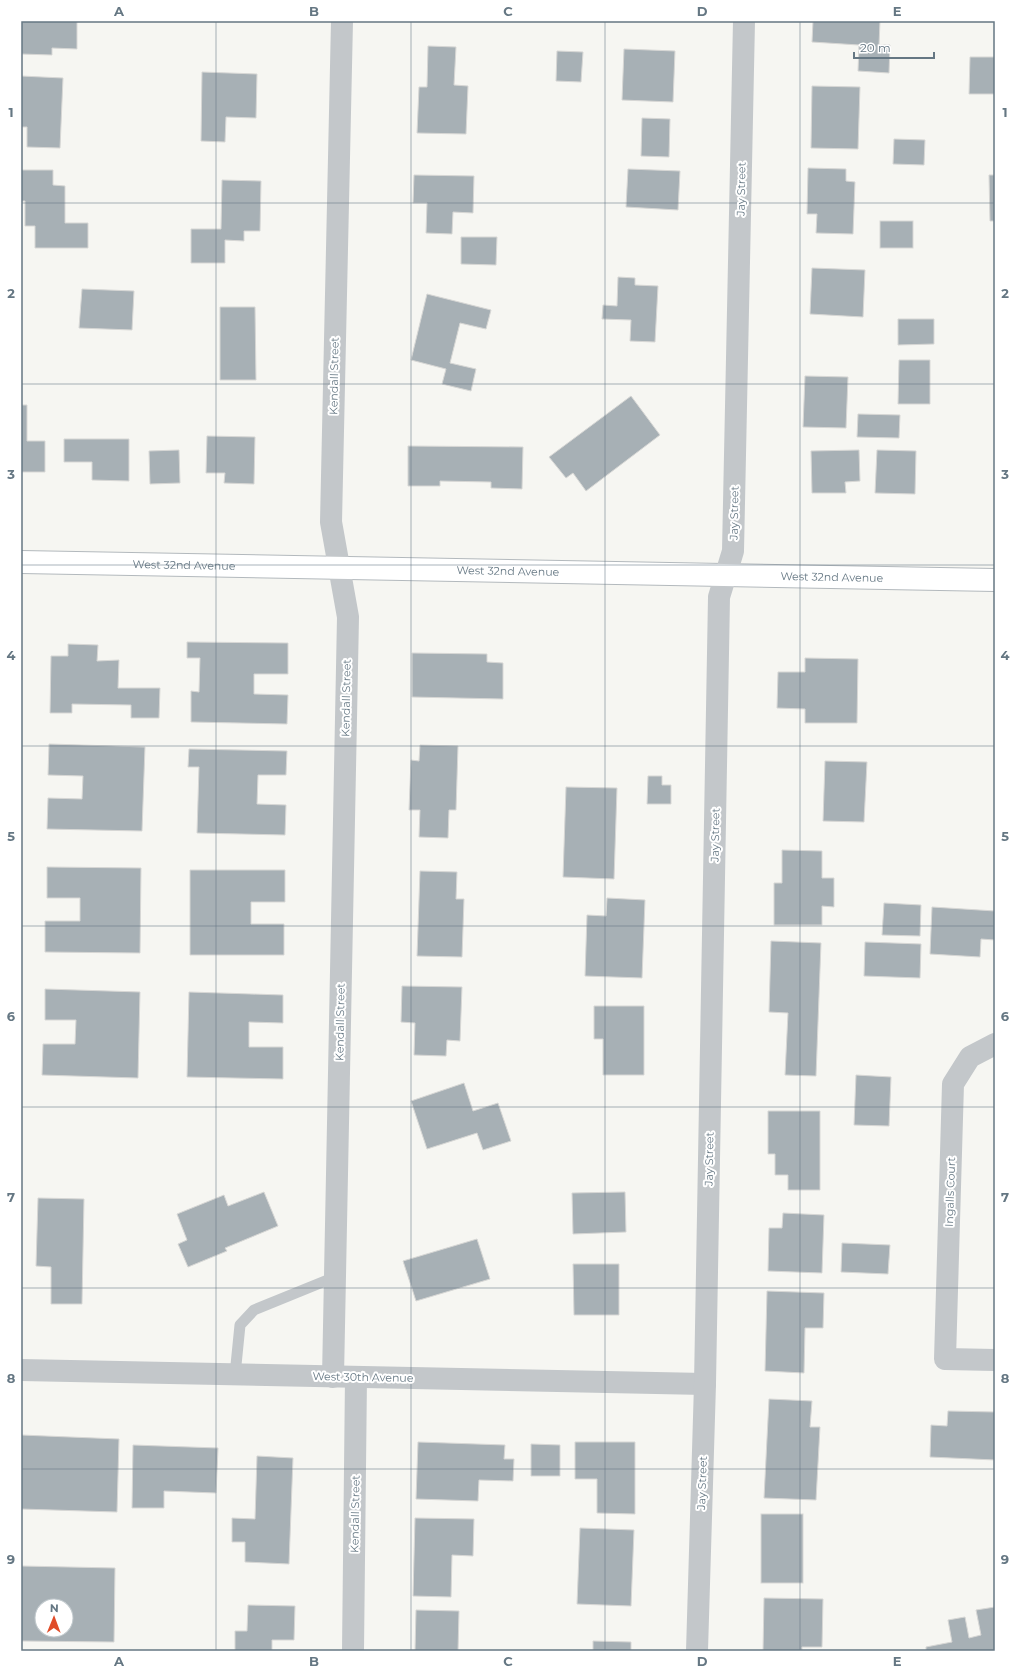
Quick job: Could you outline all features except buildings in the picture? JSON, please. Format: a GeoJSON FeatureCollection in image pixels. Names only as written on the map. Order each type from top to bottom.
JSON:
{"type":"FeatureCollection","features":[{"type":"Feature","properties":{"kind":"street","name":"Kendall Street"},"geometry":{"type":"LineString","coordinates":[[333,1377],[348,617],[338,568],[331,522],[342,21]]}},
{"type":"Feature","properties":{"kind":"street","name":"Jay Street"},"geometry":{"type":"LineString","coordinates":[[697,1651],[705,1384],[719,597],[733,551],[744,21]]}},
{"type":"Feature","properties":{"kind":"street","name":"West 32nd Avenue"},"geometry":{"type":"LineString","coordinates":[[21,562],[995,580]]}},
{"type":"Feature","properties":{"kind":"street","name":"Ingalls Court"},"geometry":{"type":"LineString","coordinates":[[995,1044],[970,1057],[953,1084],[945,1359],[995,1360]]}},
{"type":"Feature","properties":{"kind":"street","name":"West 30th Avenue"},"geometry":{"type":"LineString","coordinates":[[21,1370],[705,1384]]}},
{"type":"Feature","properties":{"kind":"street","name":"Kendall Street"},"geometry":{"type":"LineString","coordinates":[[353,1651],[356,1377]]}},
{"type":"Feature","properties":{"kind":"lane"},"geometry":{"type":"LineString","coordinates":[[235,1375],[240,1325],[254,1310],[335,1277]]}}]}
